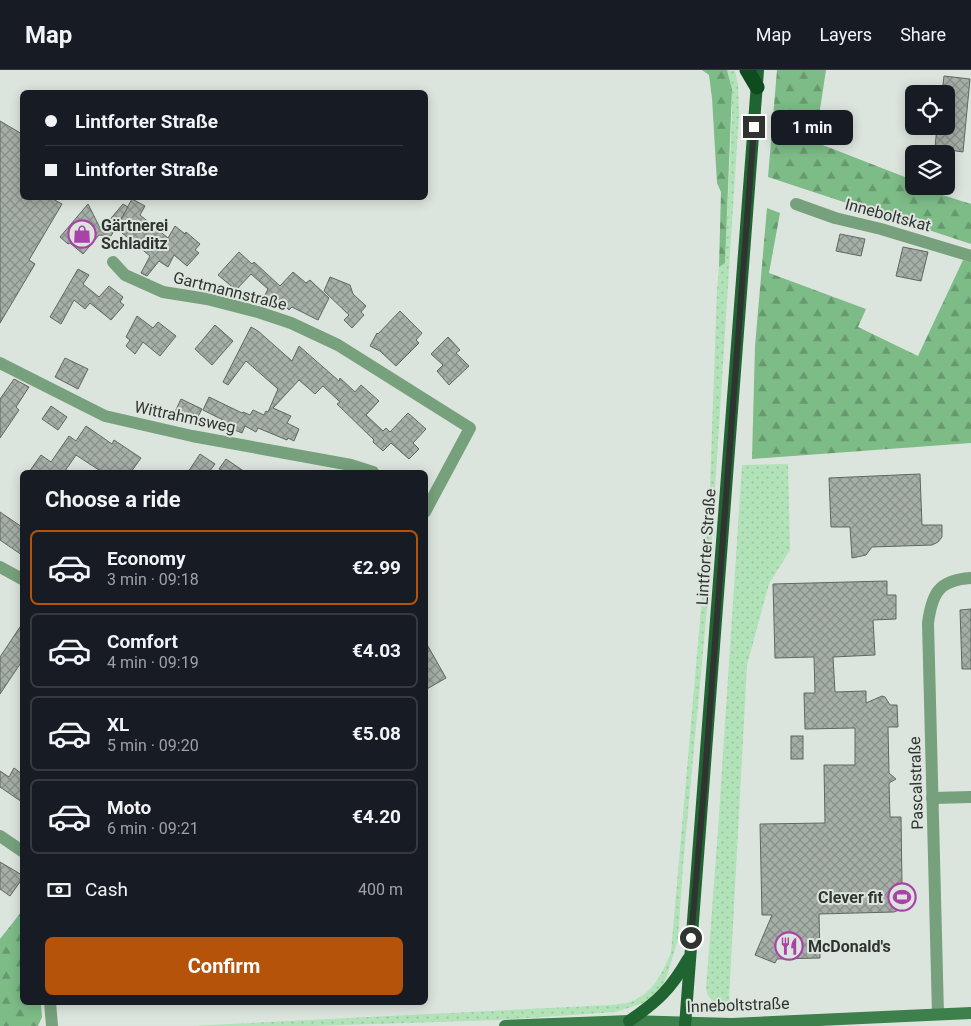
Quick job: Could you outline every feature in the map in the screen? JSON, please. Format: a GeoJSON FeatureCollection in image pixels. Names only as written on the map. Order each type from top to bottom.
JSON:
{"type":"FeatureCollection","features":[{"type":"Feature","properties":{"kind":"highway"},"geometry":{"type":"LineString","coordinates":[[746,70],[757,87]]}},
{"type":"Feature","properties":{"kind":"main road","name":"Lintforter Straße"},"geometry":{"type":"LineString","coordinates":[[685,1024],[758,70]]}},
{"type":"Feature","properties":{"kind":"main road"},"geometry":{"type":"LineString","coordinates":[[629,1021],[663,995],[675,982],[690,957]]}},
{"type":"Feature","properties":{"kind":"street","name":"Inneboltskat"},"geometry":{"type":"LineString","coordinates":[[796,204],[835,218],[900,234],[971,256]]}},
{"type":"Feature","properties":{"kind":"street","name":"Gartmannstraße"},"geometry":{"type":"LineString","coordinates":[[113,262],[125,275],[163,292],[207,299],[291,323],[338,345],[470,428],[428,504]]}},
{"type":"Feature","properties":{"kind":"street","name":"Wittrahmsweg"},"geometry":{"type":"LineString","coordinates":[[0,363],[105,416],[192,436],[351,464],[368,470]]}},
{"type":"Feature","properties":{"kind":"street"},"geometry":{"type":"LineString","coordinates":[[0,567],[20,578]]}},
{"type":"Feature","properties":{"kind":"street","name":"Pascalstraße"},"geometry":{"type":"LineString","coordinates":[[938,1014],[928,623],[930,607],[936,591],[947,583],[971,578]]}},
{"type":"Feature","properties":{"kind":"street"},"geometry":{"type":"LineString","coordinates":[[932,798],[971,797]]}},
{"type":"Feature","properties":{"kind":"street"},"geometry":{"type":"LineString","coordinates":[[0,836],[20,850]]}},
{"type":"Feature","properties":{"kind":"street"},"geometry":{"type":"LineString","coordinates":[[50,1005],[52,1026]]}},
{"type":"Feature","properties":{"kind":"street","name":"Inneboltstraße"},"geometry":{"type":"LineString","coordinates":[[505,1026],[629,1021],[732,1024],[971,1013]]}},
{"type":"Feature","properties":{"kind":"green space"},"geometry":{"type":"Polygon","coordinates":[[[702,70],[727,70],[732,89],[725,263],[719,267],[721,192],[717,183],[709,75],[702,70]]]}},
{"type":"Feature","properties":{"kind":"green space"},"geometry":{"type":"Polygon","coordinates":[[[727,70],[735,71],[738,85],[739,114],[708,598],[678,939],[667,976],[661,988],[643,1003],[616,1012],[498,1020],[315,1026],[190,1026],[622,1004],[631,1002],[647,992],[665,967],[671,952],[710,486],[717,290],[719,267],[725,263],[732,115],[732,89],[727,70]]]}},
{"type":"Feature","properties":{"kind":"green space"},"geometry":{"type":"Polygon","coordinates":[[[777,70],[826,70],[815,142],[905,177],[905,195],[942,195],[971,204],[971,244],[768,177],[777,70]]]}},
{"type":"Feature","properties":{"kind":"green space"},"geometry":{"type":"Polygon","coordinates":[[[767,208],[780,213],[769,273],[866,309],[858,327],[918,356],[963,260],[971,262],[971,443],[752,459],[755,346],[767,208]]]}},
{"type":"Feature","properties":{"kind":"green space"},"geometry":{"type":"Polygon","coordinates":[[[788,464],[790,550],[769,584],[747,665],[729,999],[737,1005],[730,1010],[715,1003],[709,997],[706,989],[742,465],[788,464]]]}},
{"type":"Feature","properties":{"kind":"green space"},"geometry":{"type":"Polygon","coordinates":[[[20,914],[20,1005],[41,1005],[42,1017],[38,1026],[0,1026],[0,939],[20,914]]]}},
{"type":"Feature","properties":{"kind":"building"},"geometry":{"type":"Polygon","coordinates":[[[944,76],[970,79],[963,152],[955,151],[955,145],[935,145],[936,135],[955,135],[955,85],[943,85],[944,76]]]}},
{"type":"Feature","properties":{"kind":"building"},"geometry":{"type":"Polygon","coordinates":[[[0,121],[20,133],[20,200],[55,200],[62,204],[29,260],[35,264],[0,323],[0,121]]]}},
{"type":"Feature","properties":{"kind":"building"},"geometry":{"type":"Polygon","coordinates":[[[131,200],[134,200],[145,206],[140,215],[168,238],[175,226],[185,234],[186,232],[200,244],[195,250],[199,253],[187,266],[174,255],[168,267],[159,261],[147,276],[141,273],[150,256],[116,228],[131,200]]]}},
{"type":"Feature","properties":{"kind":"building"},"geometry":{"type":"Polygon","coordinates":[[[88,204],[101,230],[123,204],[128,207],[111,236],[99,235],[83,254],[60,237],[88,204]]]}},
{"type":"Feature","properties":{"kind":"building"},"geometry":{"type":"Polygon","coordinates":[[[840,234],[865,239],[861,256],[836,251],[840,234]]]}},
{"type":"Feature","properties":{"kind":"building"},"geometry":{"type":"Polygon","coordinates":[[[903,247],[928,252],[921,281],[896,276],[903,247]]]}},
{"type":"Feature","properties":{"kind":"building"},"geometry":{"type":"Polygon","coordinates":[[[239,252],[252,264],[254,262],[280,286],[293,272],[306,283],[310,280],[329,298],[318,320],[292,307],[289,310],[277,298],[274,303],[264,297],[268,289],[251,274],[236,290],[218,275],[239,252]]]}},
{"type":"Feature","properties":{"kind":"building"},"geometry":{"type":"Polygon","coordinates":[[[78,269],[89,275],[83,284],[99,297],[109,286],[123,297],[120,302],[124,305],[111,320],[90,303],[85,309],[74,300],[61,324],[50,317],[78,269]]]}},
{"type":"Feature","properties":{"kind":"building"},"geometry":{"type":"Polygon","coordinates":[[[330,277],[350,285],[353,294],[366,306],[361,312],[364,315],[352,328],[344,320],[349,315],[324,291],[330,277]]]}},
{"type":"Feature","properties":{"kind":"building"},"geometry":{"type":"Polygon","coordinates":[[[400,311],[422,333],[416,340],[419,343],[396,366],[380,351],[370,346],[377,333],[400,311]]]}},
{"type":"Feature","properties":{"kind":"building"},"geometry":{"type":"Polygon","coordinates":[[[137,316],[153,328],[158,322],[176,336],[160,356],[143,342],[135,354],[126,346],[130,340],[126,337],[137,316]]]}},
{"type":"Feature","properties":{"kind":"building"},"geometry":{"type":"Polygon","coordinates":[[[215,325],[233,341],[212,365],[195,349],[215,325]]]}},
{"type":"Feature","properties":{"kind":"building"},"geometry":{"type":"Polygon","coordinates":[[[251,327],[292,361],[299,346],[339,381],[340,378],[355,392],[361,385],[379,401],[366,415],[383,431],[386,428],[390,432],[408,413],[426,429],[413,443],[419,449],[409,459],[391,443],[383,451],[337,404],[340,402],[323,386],[315,394],[299,380],[273,408],[291,416],[287,423],[299,429],[294,441],[258,428],[256,432],[245,426],[242,433],[220,424],[223,420],[203,410],[209,397],[242,413],[250,415],[253,410],[264,415],[266,411],[268,412],[278,389],[246,361],[228,385],[223,382],[251,327]]]}},
{"type":"Feature","properties":{"kind":"building"},"geometry":{"type":"Polygon","coordinates":[[[448,337],[460,350],[456,353],[469,366],[449,385],[437,371],[443,365],[431,354],[448,337]]]}},
{"type":"Feature","properties":{"kind":"building"},"geometry":{"type":"Polygon","coordinates":[[[65,358],[88,369],[78,389],[55,377],[65,358]]]}},
{"type":"Feature","properties":{"kind":"building"},"geometry":{"type":"Polygon","coordinates":[[[14,379],[29,387],[16,407],[19,410],[0,438],[0,399],[14,379]]]}},
{"type":"Feature","properties":{"kind":"building"},"geometry":{"type":"Polygon","coordinates":[[[181,399],[202,409],[194,424],[174,414],[181,399]]]}},
{"type":"Feature","properties":{"kind":"building"},"geometry":{"type":"Polygon","coordinates":[[[51,406],[67,417],[58,430],[42,419],[51,406]]]}},
{"type":"Feature","properties":{"kind":"building"},"geometry":{"type":"Polygon","coordinates":[[[86,426],[112,444],[114,440],[141,458],[132,470],[99,470],[76,455],[66,470],[30,470],[41,455],[51,462],[69,436],[76,441],[86,426]]]}},
{"type":"Feature","properties":{"kind":"building"},"geometry":{"type":"Polygon","coordinates":[[[200,454],[215,464],[210,470],[189,470],[200,454]]]}},
{"type":"Feature","properties":{"kind":"building"},"geometry":{"type":"Polygon","coordinates":[[[226,459],[242,470],[221,470],[219,469],[226,459]]]}},
{"type":"Feature","properties":{"kind":"building"},"geometry":{"type":"Polygon","coordinates":[[[920,474],[922,525],[942,525],[942,537],[938,542],[932,545],[872,547],[866,555],[852,558],[850,527],[831,527],[829,478],[920,474]]]}},
{"type":"Feature","properties":{"kind":"building"},"geometry":{"type":"Polygon","coordinates":[[[0,512],[20,526],[20,554],[0,540],[0,512]]]}},
{"type":"Feature","properties":{"kind":"building"},"geometry":{"type":"Polygon","coordinates":[[[887,581],[887,595],[896,595],[896,619],[873,620],[875,655],[833,657],[835,692],[866,691],[866,703],[882,696],[885,697],[890,705],[897,705],[898,727],[888,727],[889,773],[896,779],[889,783],[890,817],[901,817],[902,885],[906,894],[905,903],[899,910],[894,912],[819,914],[820,958],[777,959],[775,963],[755,955],[772,915],[762,915],[760,824],[825,823],[824,765],[855,765],[855,728],[805,729],[804,693],[815,693],[814,657],[775,658],[773,584],[887,581]]]}},
{"type":"Feature","properties":{"kind":"building"},"geometry":{"type":"Polygon","coordinates":[[[971,609],[971,669],[962,669],[960,610],[971,609]]]}},
{"type":"Feature","properties":{"kind":"building"},"geometry":{"type":"Polygon","coordinates":[[[20,627],[20,664],[0,694],[0,657],[20,627]]]}},
{"type":"Feature","properties":{"kind":"building"},"geometry":{"type":"Polygon","coordinates":[[[428,646],[446,678],[428,688],[428,646]]]}},
{"type":"Feature","properties":{"kind":"building"},"geometry":{"type":"Polygon","coordinates":[[[791,736],[803,736],[803,759],[791,759],[791,736]]]}},
{"type":"Feature","properties":{"kind":"building"},"geometry":{"type":"Polygon","coordinates":[[[14,768],[20,772],[20,801],[0,787],[0,771],[9,777],[14,768]]]}},
{"type":"Feature","properties":{"kind":"building"},"geometry":{"type":"Polygon","coordinates":[[[0,862],[20,874],[20,882],[10,896],[0,889],[0,862]]]}},
{"type":"Feature","properties":{"kind":"place","name":"Gärtnerei Schladitz"},"geometry":{"type":"Point","coordinates":[82,234]}},
{"type":"Feature","properties":{"kind":"place","name":"Clever fit"},"geometry":{"type":"Point","coordinates":[902,897]}},
{"type":"Feature","properties":{"kind":"place","name":"McDonald's"},"geometry":{"type":"Point","coordinates":[789,946]}},
{"type":"Feature","properties":{"kind":"route"},"geometry":{"type":"LineString","coordinates":[[691,938],[754,127]]}}]}
